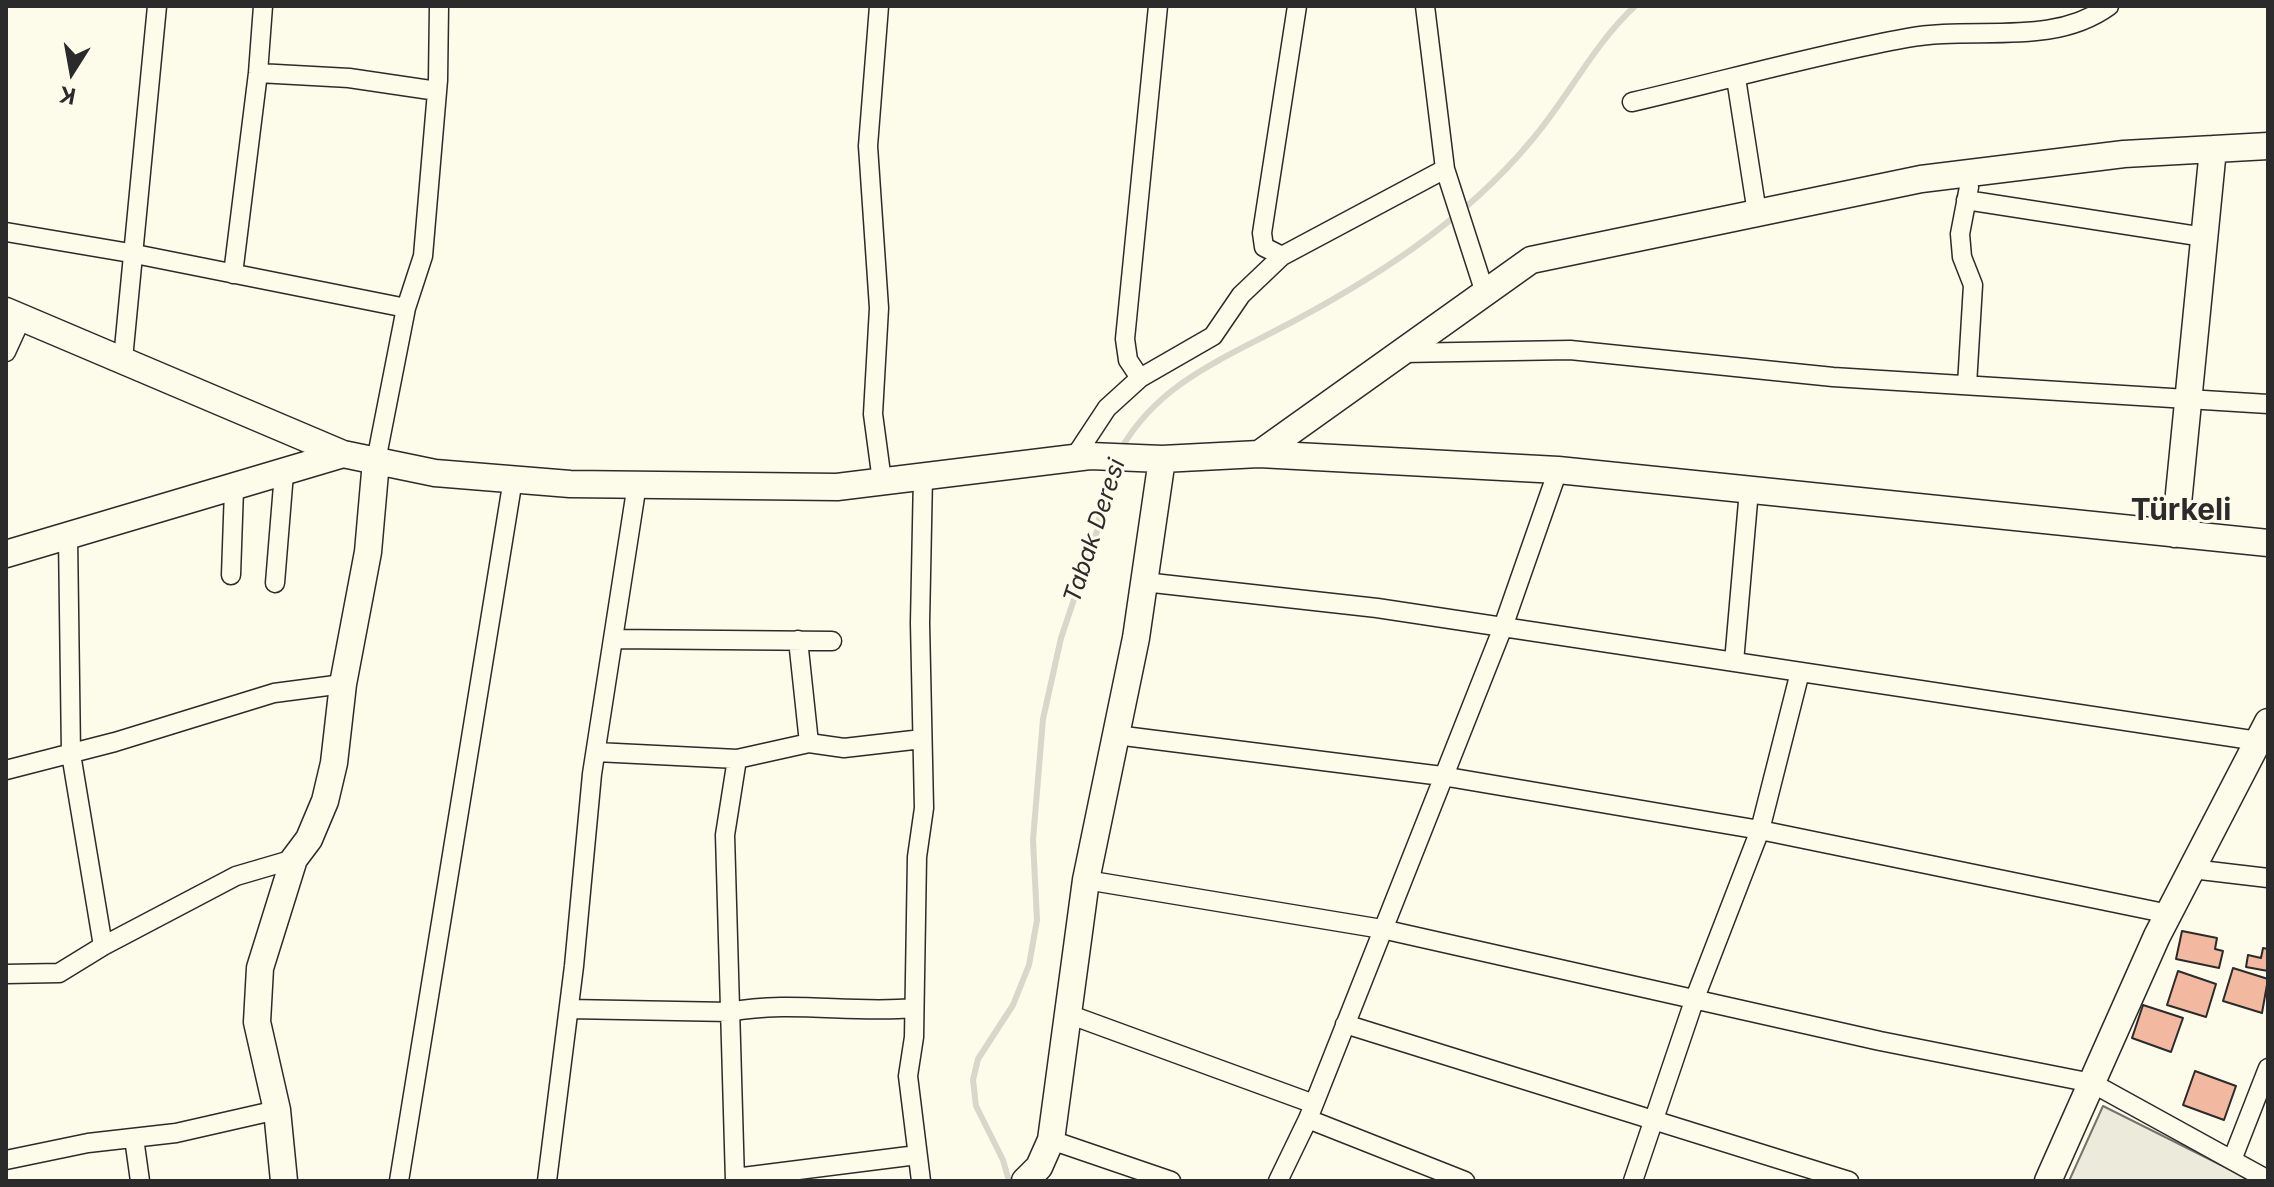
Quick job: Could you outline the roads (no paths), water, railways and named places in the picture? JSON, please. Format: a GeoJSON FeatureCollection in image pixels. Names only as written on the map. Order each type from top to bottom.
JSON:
{"type":"FeatureCollection","features":[{"type":"Feature","properties":{"kind":"street"},"geometry":{"type":"LineString","coordinates":[[123,359],[130,253],[157,6]]}},
{"type":"Feature","properties":{"kind":"street"},"geometry":{"type":"LineString","coordinates":[[233,274],[258,73],[263,6]]}},
{"type":"Feature","properties":{"kind":"street"},"geometry":{"type":"LineString","coordinates":[[284,1181],[277,1110],[257,1022],[260,968],[294,859],[309,839],[325,801],[334,763],[343,684],[368,552],[376,461],[406,308],[423,256],[437,91],[439,6]]}},
{"type":"Feature","properties":{"kind":"street"},"geometry":{"type":"LineString","coordinates":[[879,6],[868,146],[879,308],[873,414],[882,481]]}},
{"type":"Feature","properties":{"kind":"street"},"geometry":{"type":"LineString","coordinates":[[1140,378],[1128,360],[1125,339],[1158,6]]}},
{"type":"Feature","properties":{"kind":"street"},"geometry":{"type":"LineString","coordinates":[[1282,256],[1264,247],[1262,233],[1297,6]]}},
{"type":"Feature","properties":{"kind":"street"},"geometry":{"type":"LineString","coordinates":[[1425,6],[1445,169],[1485,293]]}},
{"type":"Feature","properties":{"kind":"street"},"geometry":{"type":"LineString","coordinates":[[1632,102],[1909,37],[2052,30],[2088,21],[2109,6]]}},
{"type":"Feature","properties":{"kind":"street"},"geometry":{"type":"LineString","coordinates":[[258,73],[349,78],[437,91]]}},
{"type":"Feature","properties":{"kind":"street"},"geometry":{"type":"LineString","coordinates":[[1736,78],[1757,213]]}},
{"type":"Feature","properties":{"kind":"street"},"geometry":{"type":"LineString","coordinates":[[1259,454],[1531,260],[1921,179],[2124,154],[2268,146]]}},
{"type":"Feature","properties":{"kind":"street"},"geometry":{"type":"LineString","coordinates":[[2175,534],[2213,149]]}},
{"type":"Feature","properties":{"kind":"street"},"geometry":{"type":"LineString","coordinates":[[1082,457],[1107,408],[1140,378],[1213,336],[1241,295],[1282,256],[1445,169]]}},
{"type":"Feature","properties":{"kind":"street"},"geometry":{"type":"LineString","coordinates":[[1967,385],[1973,285],[1962,257],[1960,234],[1971,173]]}},
{"type":"Feature","properties":{"kind":"street"},"geometry":{"type":"LineString","coordinates":[[1966,200],[2204,237]]}},
{"type":"Feature","properties":{"kind":"street"},"geometry":{"type":"LineString","coordinates":[[6,232],[130,253],[406,308]]}},
{"type":"Feature","properties":{"kind":"street"},"geometry":{"type":"LineString","coordinates":[[6,352],[14,314],[343,454],[435,473],[637,484],[837,487],[1082,457],[1259,454],[1558,470],[2268,543]]}},
{"type":"Feature","properties":{"kind":"street"},"geometry":{"type":"LineString","coordinates":[[1402,353],[1570,350],[1833,377],[2268,404]]}},
{"type":"Feature","properties":{"kind":"street"},"geometry":{"type":"LineString","coordinates":[[6,554],[234,489],[343,454]]}},
{"type":"Feature","properties":{"kind":"street"},"geometry":{"type":"LineString","coordinates":[[1035,1177],[1051,1140],[1086,880],[1144,582],[1153,458]]}},
{"type":"Feature","properties":{"kind":"street"},"geometry":{"type":"LineString","coordinates":[[1278,1181],[1311,1112],[1503,627],[1558,470]]}},
{"type":"Feature","properties":{"kind":"street"},"geometry":{"type":"LineString","coordinates":[[275,583],[284,473]]}},
{"type":"Feature","properties":{"kind":"street"},"geometry":{"type":"LineString","coordinates":[[921,1181],[908,1076],[914,1008],[917,857],[924,808],[920,623],[923,476]]}},
{"type":"Feature","properties":{"kind":"street"},"geometry":{"type":"LineString","coordinates":[[399,1181],[513,479]]}},
{"type":"Feature","properties":{"kind":"street"},"geometry":{"type":"LineString","coordinates":[[547,1181],[596,752],[637,484]]}},
{"type":"Feature","properties":{"kind":"street"},"geometry":{"type":"LineString","coordinates":[[231,575],[234,489]]}},
{"type":"Feature","properties":{"kind":"street"},"geometry":{"type":"LineString","coordinates":[[1734,662],[1749,490]]}},
{"type":"Feature","properties":{"kind":"street"},"geometry":{"type":"LineString","coordinates":[[68,537],[71,754],[103,946]]}},
{"type":"Feature","properties":{"kind":"street"},"geometry":{"type":"LineString","coordinates":[[1144,582],[1377,608],[1800,672],[2263,731],[2169,914],[2048,1181]]}},
{"type":"Feature","properties":{"kind":"street"},"geometry":{"type":"LineString","coordinates":[[613,639],[832,641]]}},
{"type":"Feature","properties":{"kind":"street"},"geometry":{"type":"LineString","coordinates":[[798,640],[809,743]]}},
{"type":"Feature","properties":{"kind":"street"},"geometry":{"type":"LineString","coordinates":[[1633,1181],[1695,998],[1760,830],[1800,672]]}},
{"type":"Feature","properties":{"kind":"street"},"geometry":{"type":"LineString","coordinates":[[6,770],[71,754],[274,693],[343,684]]}},
{"type":"Feature","properties":{"kind":"street"},"geometry":{"type":"LineString","coordinates":[[1116,735],[1442,776],[1760,830],[2169,914]]}},
{"type":"Feature","properties":{"kind":"street"},"geometry":{"type":"LineString","coordinates":[[596,752],[737,759],[809,743],[844,748],[922,739]]}},
{"type":"Feature","properties":{"kind":"street"},"geometry":{"type":"LineString","coordinates":[[737,759],[725,835],[735,1179],[917,1155]]}},
{"type":"Feature","properties":{"kind":"street"},"geometry":{"type":"LineString","coordinates":[[6,974],[59,973],[103,946],[236,876],[294,859]]}},
{"type":"Feature","properties":{"kind":"street"},"geometry":{"type":"LineString","coordinates":[[2192,869],[2268,878]]}},
{"type":"Feature","properties":{"kind":"street"},"geometry":{"type":"LineString","coordinates":[[1086,880],[1382,929],[1880,1041],[2092,1083],[2268,1180]]}},
{"type":"Feature","properties":{"kind":"street"},"geometry":{"type":"LineString","coordinates":[[569,1009],[730,1012],[756,1007],[871,1012],[914,1008]]}},
{"type":"Feature","properties":{"kind":"street"},"geometry":{"type":"LineString","coordinates":[[1068,1014],[1311,1112],[1465,1181]]}},
{"type":"Feature","properties":{"kind":"street"},"geometry":{"type":"LineString","coordinates":[[1345,1024],[1849,1181]]}},
{"type":"Feature","properties":{"kind":"street"},"geometry":{"type":"LineString","coordinates":[[2232,1160],[2268,1068]]}},
{"type":"Feature","properties":{"kind":"street"},"geometry":{"type":"LineString","coordinates":[[6,1160],[176,1133],[277,1110]]}},
{"type":"Feature","properties":{"kind":"street"},"geometry":{"type":"LineString","coordinates":[[134,1138],[140,1181]]}},
{"type":"Feature","properties":{"kind":"street"},"geometry":{"type":"LineString","coordinates":[[1051,1140],[1171,1181]]}},
{"type":"Feature","properties":{"kind":"waterway","name":"Tabak Deresi"},"geometry":{"type":"LineString","coordinates":[[1121,449],[1151,409],[1188,379],[1378,272],[1475,199],[1531,141],[1606,38],[1635,6]]}},
{"type":"Feature","properties":{"kind":"waterway","name":"Tabak Deresi"},"geometry":{"type":"LineString","coordinates":[[1009,1181],[1003,1160],[976,1106],[973,1080],[978,1059],[1013,1005],[1029,965],[1037,920],[1033,840],[1043,719],[1061,638],[1097,531],[1105,487],[1114,463]]}},
{"type":"Feature","properties":{"kind":"district","name":"Türkeli"},"geometry":{"type":"Point","coordinates":[2181,511]}}]}
